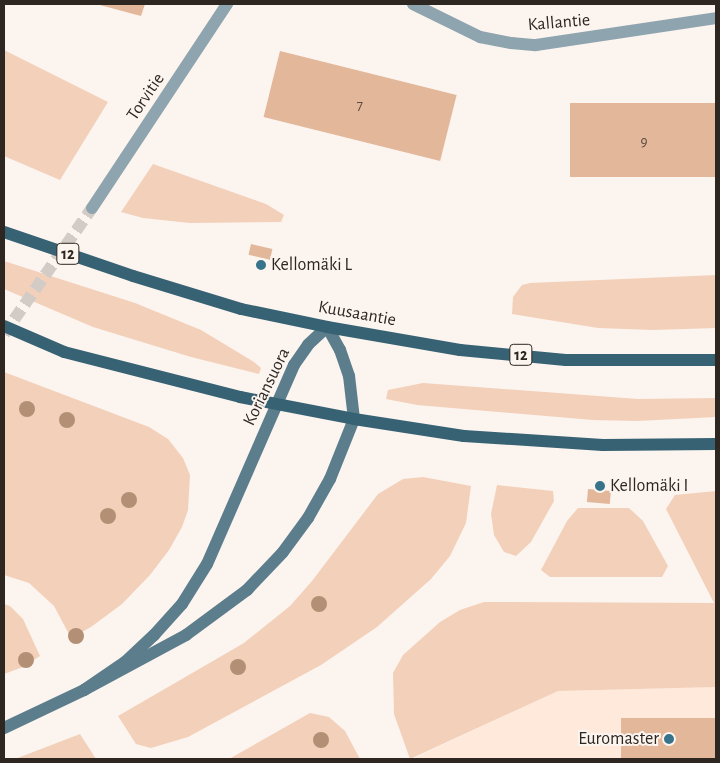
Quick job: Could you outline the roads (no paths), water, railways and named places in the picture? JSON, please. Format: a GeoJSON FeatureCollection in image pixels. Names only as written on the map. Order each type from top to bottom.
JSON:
{"type":"FeatureCollection","features":[{"type":"Feature","properties":{"kind":"main road","name":"Kuusaantie"},"geometry":{"type":"LineString","coordinates":[[4,232],[133,276],[241,309],[327,327],[460,350],[566,360],[716,360]]}},
{"type":"Feature","properties":{"kind":"main road"},"geometry":{"type":"LineString","coordinates":[[4,326],[64,352],[276,404],[354,419],[464,436],[603,445],[716,444]]}},
{"type":"Feature","properties":{"kind":"main road","name":"Koriansuora"},"geometry":{"type":"LineString","coordinates":[[4,728],[84,690],[186,635],[247,590],[283,552],[308,518],[330,479],[354,419],[349,376],[340,350],[327,327],[308,345],[294,365],[215,549],[182,604],[154,635],[125,662],[84,690]]}},
{"type":"Feature","properties":{"kind":"street","name":"Torvitie"},"geometry":{"type":"LineString","coordinates":[[92,208],[227,4]]}},
{"type":"Feature","properties":{"kind":"street","name":"Kallantie"},"geometry":{"type":"LineString","coordinates":[[412,4],[480,37],[510,44],[536,45],[716,18]]}},
{"type":"Feature","properties":{"kind":"tunnel"},"geometry":{"type":"LineString","coordinates":[[4,334],[92,208]]}},
{"type":"Feature","properties":{"kind":"place","name":"Kellomäki L"},"geometry":{"type":"Point","coordinates":[261,265]}},
{"type":"Feature","properties":{"kind":"place","name":"Kellomäki I"},"geometry":{"type":"Point","coordinates":[600,486]}},
{"type":"Feature","properties":{"kind":"place","name":"Euromaster"},"geometry":{"type":"Point","coordinates":[669,739]}}]}
